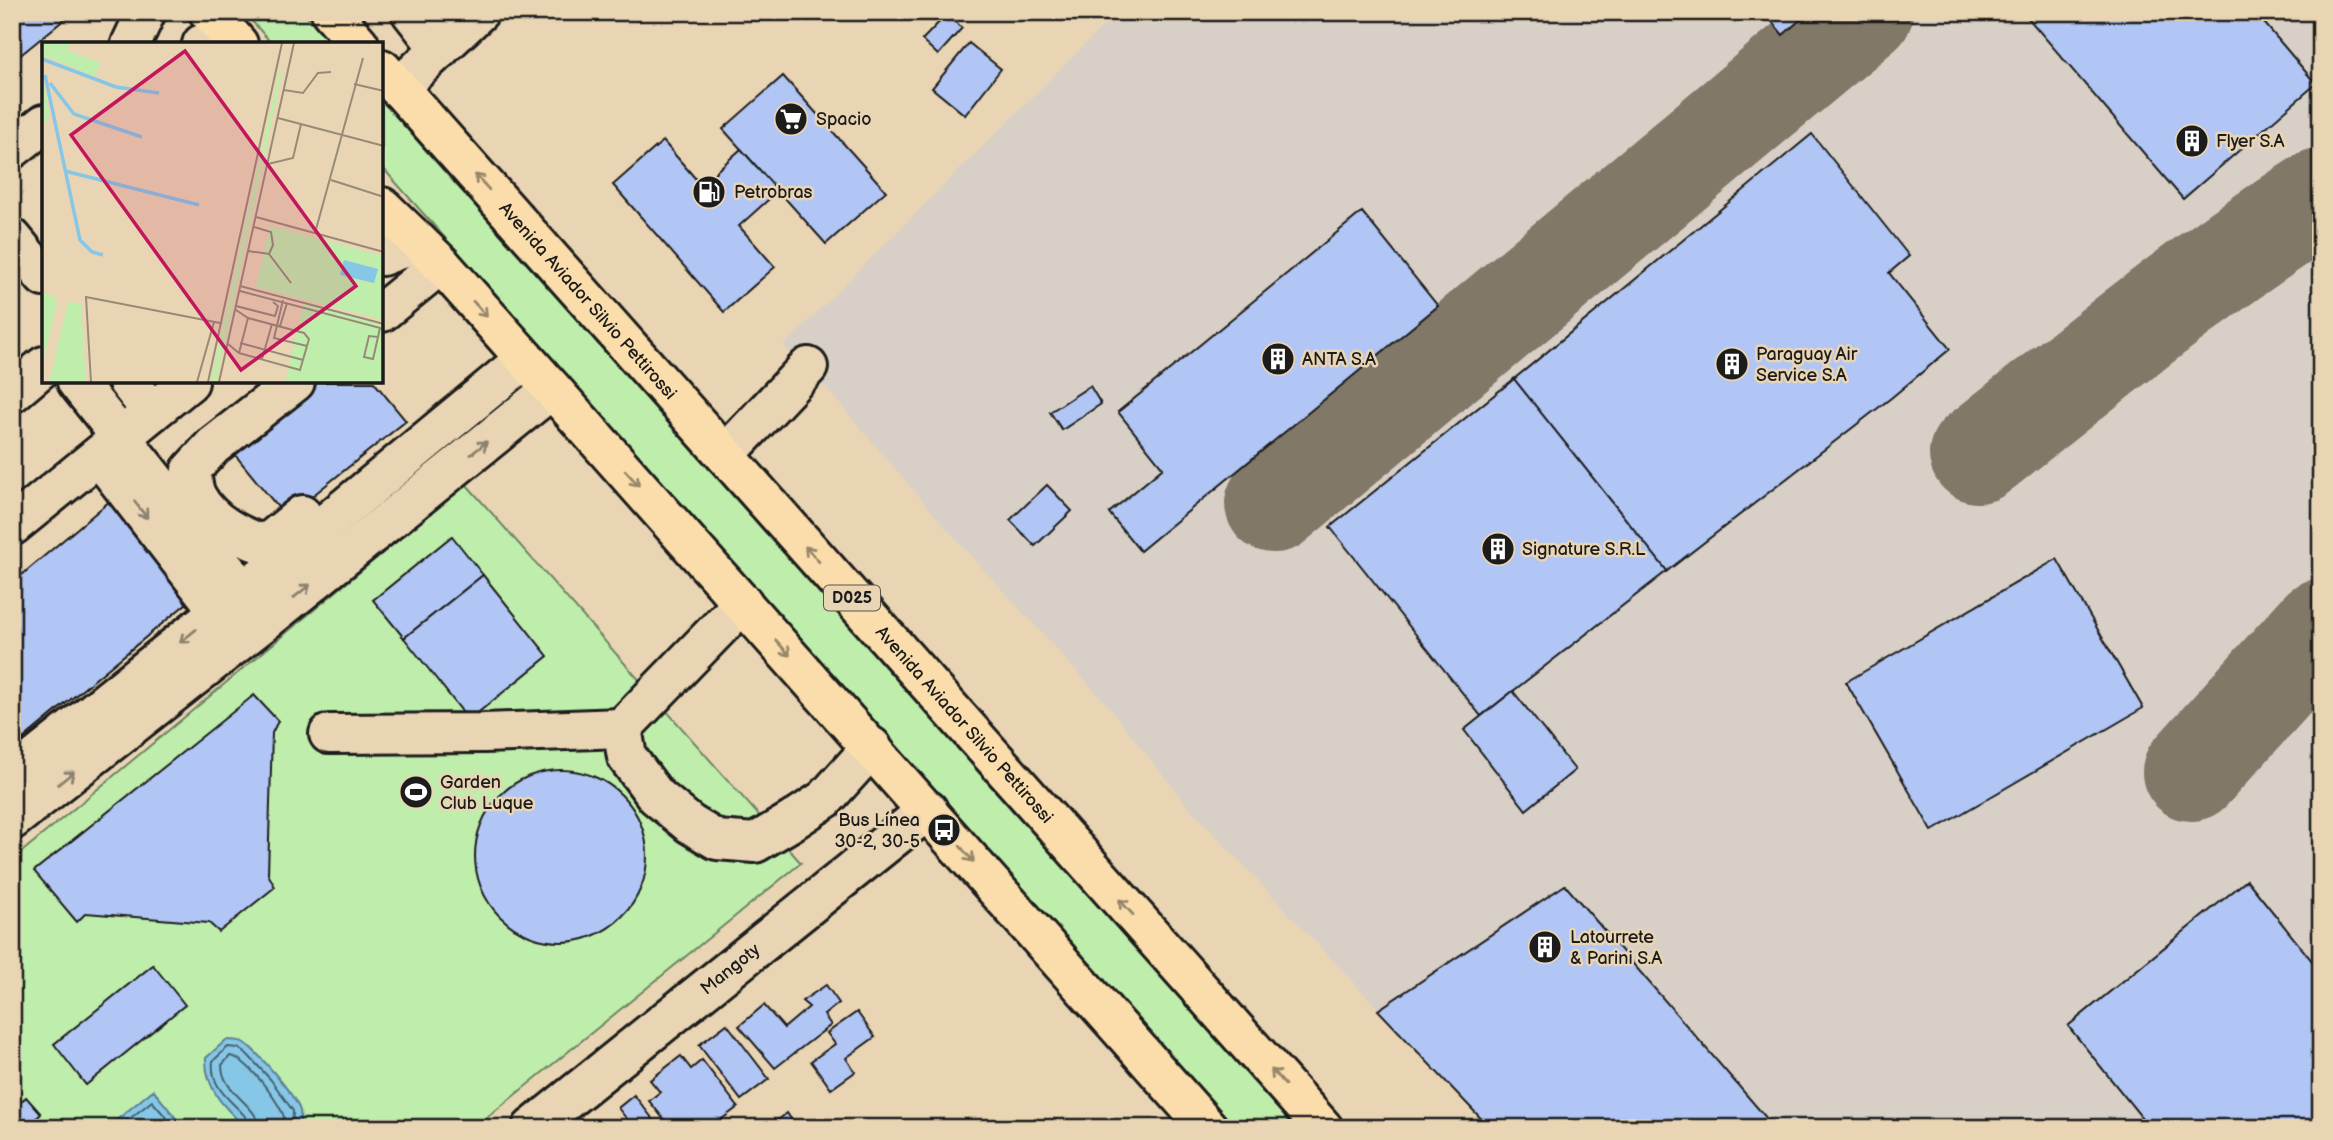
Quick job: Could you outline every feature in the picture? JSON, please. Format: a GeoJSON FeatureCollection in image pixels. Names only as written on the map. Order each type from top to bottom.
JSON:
{"type":"FeatureCollection","features":[{"type":"Feature","properties":{"kind":"highway"},"geometry":{"type":"LineString","coordinates":[[331,12],[357,42]]}},
{"type":"Feature","properties":{"kind":"highway","name":"Avenida Aviador Silvio Pettirossi"},"geometry":{"type":"LineString","coordinates":[[390,78],[1323,1128]]}},
{"type":"Feature","properties":{"kind":"highway"},"geometry":{"type":"LineString","coordinates":[[383,208],[429,253],[552,389],[1208,1128]]}},
{"type":"Feature","properties":{"kind":"street"},"geometry":{"type":"LineString","coordinates":[[132,42],[146,12]]}},
{"type":"Feature","properties":{"kind":"street"},"geometry":{"type":"LineString","coordinates":[[411,12],[440,49]]}},
{"type":"Feature","properties":{"kind":"street"},"geometry":{"type":"LineString","coordinates":[[390,78],[440,49],[479,12]]}},
{"type":"Feature","properties":{"kind":"street"},"geometry":{"type":"LineString","coordinates":[[12,149],[42,126]]}},
{"type":"Feature","properties":{"kind":"street"},"geometry":{"type":"LineString","coordinates":[[383,256],[429,253]]}},
{"type":"Feature","properties":{"kind":"street"},"geometry":{"type":"LineString","coordinates":[[383,311],[429,253]]}},
{"type":"Feature","properties":{"kind":"street"},"geometry":{"type":"LineString","coordinates":[[12,820],[453,418],[525,359]]}},
{"type":"Feature","properties":{"kind":"street"},"geometry":{"type":"LineString","coordinates":[[725,455],[808,366],[808,370]]}},
{"type":"Feature","properties":{"kind":"street"},"geometry":{"type":"LineString","coordinates":[[12,393],[42,368]]}},
{"type":"Feature","properties":{"kind":"street"},"geometry":{"type":"LineString","coordinates":[[78,383],[110,447],[243,608]]}},
{"type":"Feature","properties":{"kind":"street"},"geometry":{"type":"LineString","coordinates":[[129,383],[152,412]]}},
{"type":"Feature","properties":{"kind":"street"},"geometry":{"type":"LineString","coordinates":[[12,526],[188,383]]}},
{"type":"Feature","properties":{"kind":"street"},"geometry":{"type":"LineString","coordinates":[[294,383],[213,446],[191,470],[196,496],[213,517],[240,536],[265,545],[412,424],[453,418]]}},
{"type":"Feature","properties":{"kind":"street"},"geometry":{"type":"LineString","coordinates":[[12,777],[243,608],[552,389]]}},
{"type":"Feature","properties":{"kind":"street"},"geometry":{"type":"LineString","coordinates":[[329,734],[484,733],[622,728],[743,603]]}},
{"type":"Feature","properties":{"kind":"street"},"geometry":{"type":"LineString","coordinates":[[622,728],[627,757],[656,796],[690,824],[717,840],[755,843],[825,799],[872,747]]}},
{"type":"Feature","properties":{"kind":"street","name":"Mangoty"},"geometry":{"type":"LineString","coordinates":[[539,1126],[928,810]]}},
{"type":"Feature","properties":{"kind":"shaded area"},"geometry":{"type":"Polygon","coordinates":[[[1117,12],[2321,12],[2321,1128],[1490,1128],[1184,802],[1109,707],[944,526],[808,367],[783,346],[1117,12]]]}},
{"type":"Feature","properties":{"kind":"green space"},"geometry":{"type":"Polygon","coordinates":[[[244,12],[303,12],[329,42],[270,42],[244,12]]]}},
{"type":"Feature","properties":{"kind":"green space"},"geometry":{"type":"Polygon","coordinates":[[[383,102],[1295,1128],[1236,1128],[383,168],[383,102]]]}},
{"type":"Feature","properties":{"kind":"green space","name":"Garden Club Luque"},"geometry":{"type":"Polygon","coordinates":[[[466,484],[801,863],[474,1128],[12,1128],[12,860],[466,484]]]}},
{"type":"Feature","properties":{"kind":"water"},"geometry":{"type":"Polygon","coordinates":[[[226,1040],[237,1040],[249,1046],[275,1074],[300,1111],[298,1128],[246,1128],[224,1105],[209,1079],[206,1058],[226,1040]]]}},
{"type":"Feature","properties":{"kind":"water"},"geometry":{"type":"Polygon","coordinates":[[[153,1090],[184,1128],[107,1128],[153,1090]]]}},
{"type":"Feature","properties":{"kind":"building"},"geometry":{"type":"Polygon","coordinates":[[[12,12],[61,12],[66,18],[12,62],[12,12]]]}},
{"type":"Feature","properties":{"kind":"building"},"geometry":{"type":"Polygon","coordinates":[[[1764,12],[1809,12],[1783,35],[1764,12]]]}},
{"type":"Feature","properties":{"kind":"building","name":"Flyer S.A"},"geometry":{"type":"Polygon","coordinates":[[[2023,12],[2255,12],[2316,84],[2183,199],[2023,12]]]}},
{"type":"Feature","properties":{"kind":"building"},"geometry":{"type":"Polygon","coordinates":[[[947,14],[962,28],[938,55],[922,40],[947,14]]]}},
{"type":"Feature","properties":{"kind":"building"},"geometry":{"type":"Polygon","coordinates":[[[969,43],[1001,69],[965,115],[932,88],[969,43]]]}},
{"type":"Feature","properties":{"kind":"building"},"geometry":{"type":"Polygon","coordinates":[[[783,76],[886,191],[826,244],[723,129],[783,76]]]}},
{"type":"Feature","properties":{"kind":"building","name":"Paraguay Air Service S.A"},"geometry":{"type":"Polygon","coordinates":[[[1812,134],[1909,256],[1889,273],[1950,349],[1891,398],[1667,571],[1514,379],[1812,134]]]}},
{"type":"Feature","properties":{"kind":"building"},"geometry":{"type":"Polygon","coordinates":[[[663,141],[701,185],[741,149],[778,191],[739,226],[775,267],[724,312],[613,185],[663,141]]]}},
{"type":"Feature","properties":{"kind":"building","name":"ANTA S.A"},"geometry":{"type":"Polygon","coordinates":[[[1362,212],[1438,306],[1140,551],[1109,513],[1163,468],[1118,412],[1362,212]]]}},
{"type":"Feature","properties":{"kind":"building","name":"Signature S.R.L"},"geometry":{"type":"Polygon","coordinates":[[[1514,379],[1667,571],[1481,716],[1330,527],[1514,379]]]}},
{"type":"Feature","properties":{"kind":"building"},"geometry":{"type":"Polygon","coordinates":[[[314,383],[375,383],[406,421],[286,517],[231,450],[314,383]]]}},
{"type":"Feature","properties":{"kind":"building"},"geometry":{"type":"Polygon","coordinates":[[[1090,386],[1101,404],[1062,430],[1050,412],[1090,386]]]}},
{"type":"Feature","properties":{"kind":"building"},"geometry":{"type":"Polygon","coordinates":[[[1047,485],[1072,511],[1035,546],[1010,520],[1047,485]]]}},
{"type":"Feature","properties":{"kind":"building"},"geometry":{"type":"Polygon","coordinates":[[[117,495],[199,593],[12,748],[12,583],[117,495]]]}},
{"type":"Feature","properties":{"kind":"building"},"geometry":{"type":"Polygon","coordinates":[[[452,536],[483,575],[404,638],[373,600],[452,536]]]}},
{"type":"Feature","properties":{"kind":"building"},"geometry":{"type":"Polygon","coordinates":[[[2057,559],[2143,708],[1932,831],[1846,682],[2057,559]]]}},
{"type":"Feature","properties":{"kind":"building"},"geometry":{"type":"Polygon","coordinates":[[[483,575],[548,656],[469,720],[404,638],[483,575]]]}},
{"type":"Feature","properties":{"kind":"building"},"geometry":{"type":"Polygon","coordinates":[[[1513,691],[1575,770],[1526,810],[1464,730],[1513,691]]]}},
{"type":"Feature","properties":{"kind":"building"},"geometry":{"type":"Polygon","coordinates":[[[254,695],[278,721],[272,733],[268,874],[275,887],[219,932],[209,923],[86,913],[77,922],[34,871],[254,695]]]}},
{"type":"Feature","properties":{"kind":"building"},"geometry":{"type":"Polygon","coordinates":[[[561,770],[594,776],[622,795],[641,823],[647,856],[641,889],[622,917],[594,936],[561,942],[528,936],[500,917],[481,889],[475,856],[481,823],[500,795],[528,776],[561,770]]]}},
{"type":"Feature","properties":{"kind":"building"},"geometry":{"type":"Polygon","coordinates":[[[2247,880],[2321,972],[2321,1128],[2150,1128],[2068,1026],[2247,880]]]}},
{"type":"Feature","properties":{"kind":"building","name":"Latourrete & Parini S.A"},"geometry":{"type":"Polygon","coordinates":[[[1565,885],[1775,1128],[1490,1128],[1378,1010],[1565,885]]]}},
{"type":"Feature","properties":{"kind":"building"},"geometry":{"type":"Polygon","coordinates":[[[153,965],[185,1005],[86,1085],[54,1044],[153,965]]]}},
{"type":"Feature","properties":{"kind":"building"},"geometry":{"type":"Polygon","coordinates":[[[826,985],[839,1003],[824,1015],[831,1025],[775,1068],[739,1026],[764,1005],[784,1028],[809,1007],[802,1001],[826,985]]]}},
{"type":"Feature","properties":{"kind":"building"},"geometry":{"type":"Polygon","coordinates":[[[857,1012],[875,1037],[846,1058],[855,1072],[831,1089],[811,1061],[835,1044],[827,1033],[857,1012]]]}},
{"type":"Feature","properties":{"kind":"building"},"geometry":{"type":"Polygon","coordinates":[[[727,1024],[769,1079],[741,1100],[699,1045],[727,1024]]]}},
{"type":"Feature","properties":{"kind":"building"},"geometry":{"type":"Polygon","coordinates":[[[681,1056],[691,1069],[702,1060],[738,1107],[710,1128],[671,1128],[649,1101],[660,1092],[650,1080],[681,1056]]]}},
{"type":"Feature","properties":{"kind":"building"},"geometry":{"type":"Polygon","coordinates":[[[634,1095],[660,1128],[634,1128],[618,1108],[634,1095]]]}},
{"type":"Feature","properties":{"kind":"building"},"geometry":{"type":"Polygon","coordinates":[[[26,1097],[41,1114],[26,1128],[12,1128],[12,1110],[26,1097]]]}},
{"type":"Feature","properties":{"kind":"building"},"geometry":{"type":"Polygon","coordinates":[[[787,1113],[797,1128],[768,1128],[787,1113]]]}},
{"type":"Feature","properties":{"kind":"taxiway"},"geometry":{"type":"LineString","coordinates":[[1274,504],[1864,12]]}},
{"type":"Feature","properties":{"kind":"taxiway"},"geometry":{"type":"LineString","coordinates":[[1978,454],[2189,289],[2321,197]]}},
{"type":"Feature","properties":{"kind":"taxiway"},"geometry":{"type":"LineString","coordinates":[[2191,772],[2321,628]]}},
{"type":"Feature","properties":{"kind":"place","name":"Spacio"},"geometry":{"type":"Point","coordinates":[791,119]}},
{"type":"Feature","properties":{"kind":"place","name":"Flyer S.A"},"geometry":{"type":"Point","coordinates":[2192,141]}},
{"type":"Feature","properties":{"kind":"place","name":"Petrobras"},"geometry":{"type":"Point","coordinates":[709,192]}},
{"type":"Feature","properties":{"kind":"place","name":"ANTA S.A"},"geometry":{"type":"Point","coordinates":[1278,359]}},
{"type":"Feature","properties":{"kind":"place","name":"Paraguay Air Service S.A"},"geometry":{"type":"Point","coordinates":[1732,364]}},
{"type":"Feature","properties":{"kind":"place","name":"Signature S.R.L"},"geometry":{"type":"Point","coordinates":[1498,549]}},
{"type":"Feature","properties":{"kind":"place","name":"Garden Club Luque"},"geometry":{"type":"Point","coordinates":[416,792]}},
{"type":"Feature","properties":{"kind":"place","name":"Bus Línea 30-2, 30-5"},"geometry":{"type":"Point","coordinates":[944,830]}},
{"type":"Feature","properties":{"kind":"place","name":"Latourrete & Parini S.A"},"geometry":{"type":"Point","coordinates":[1545,947]}}]}
